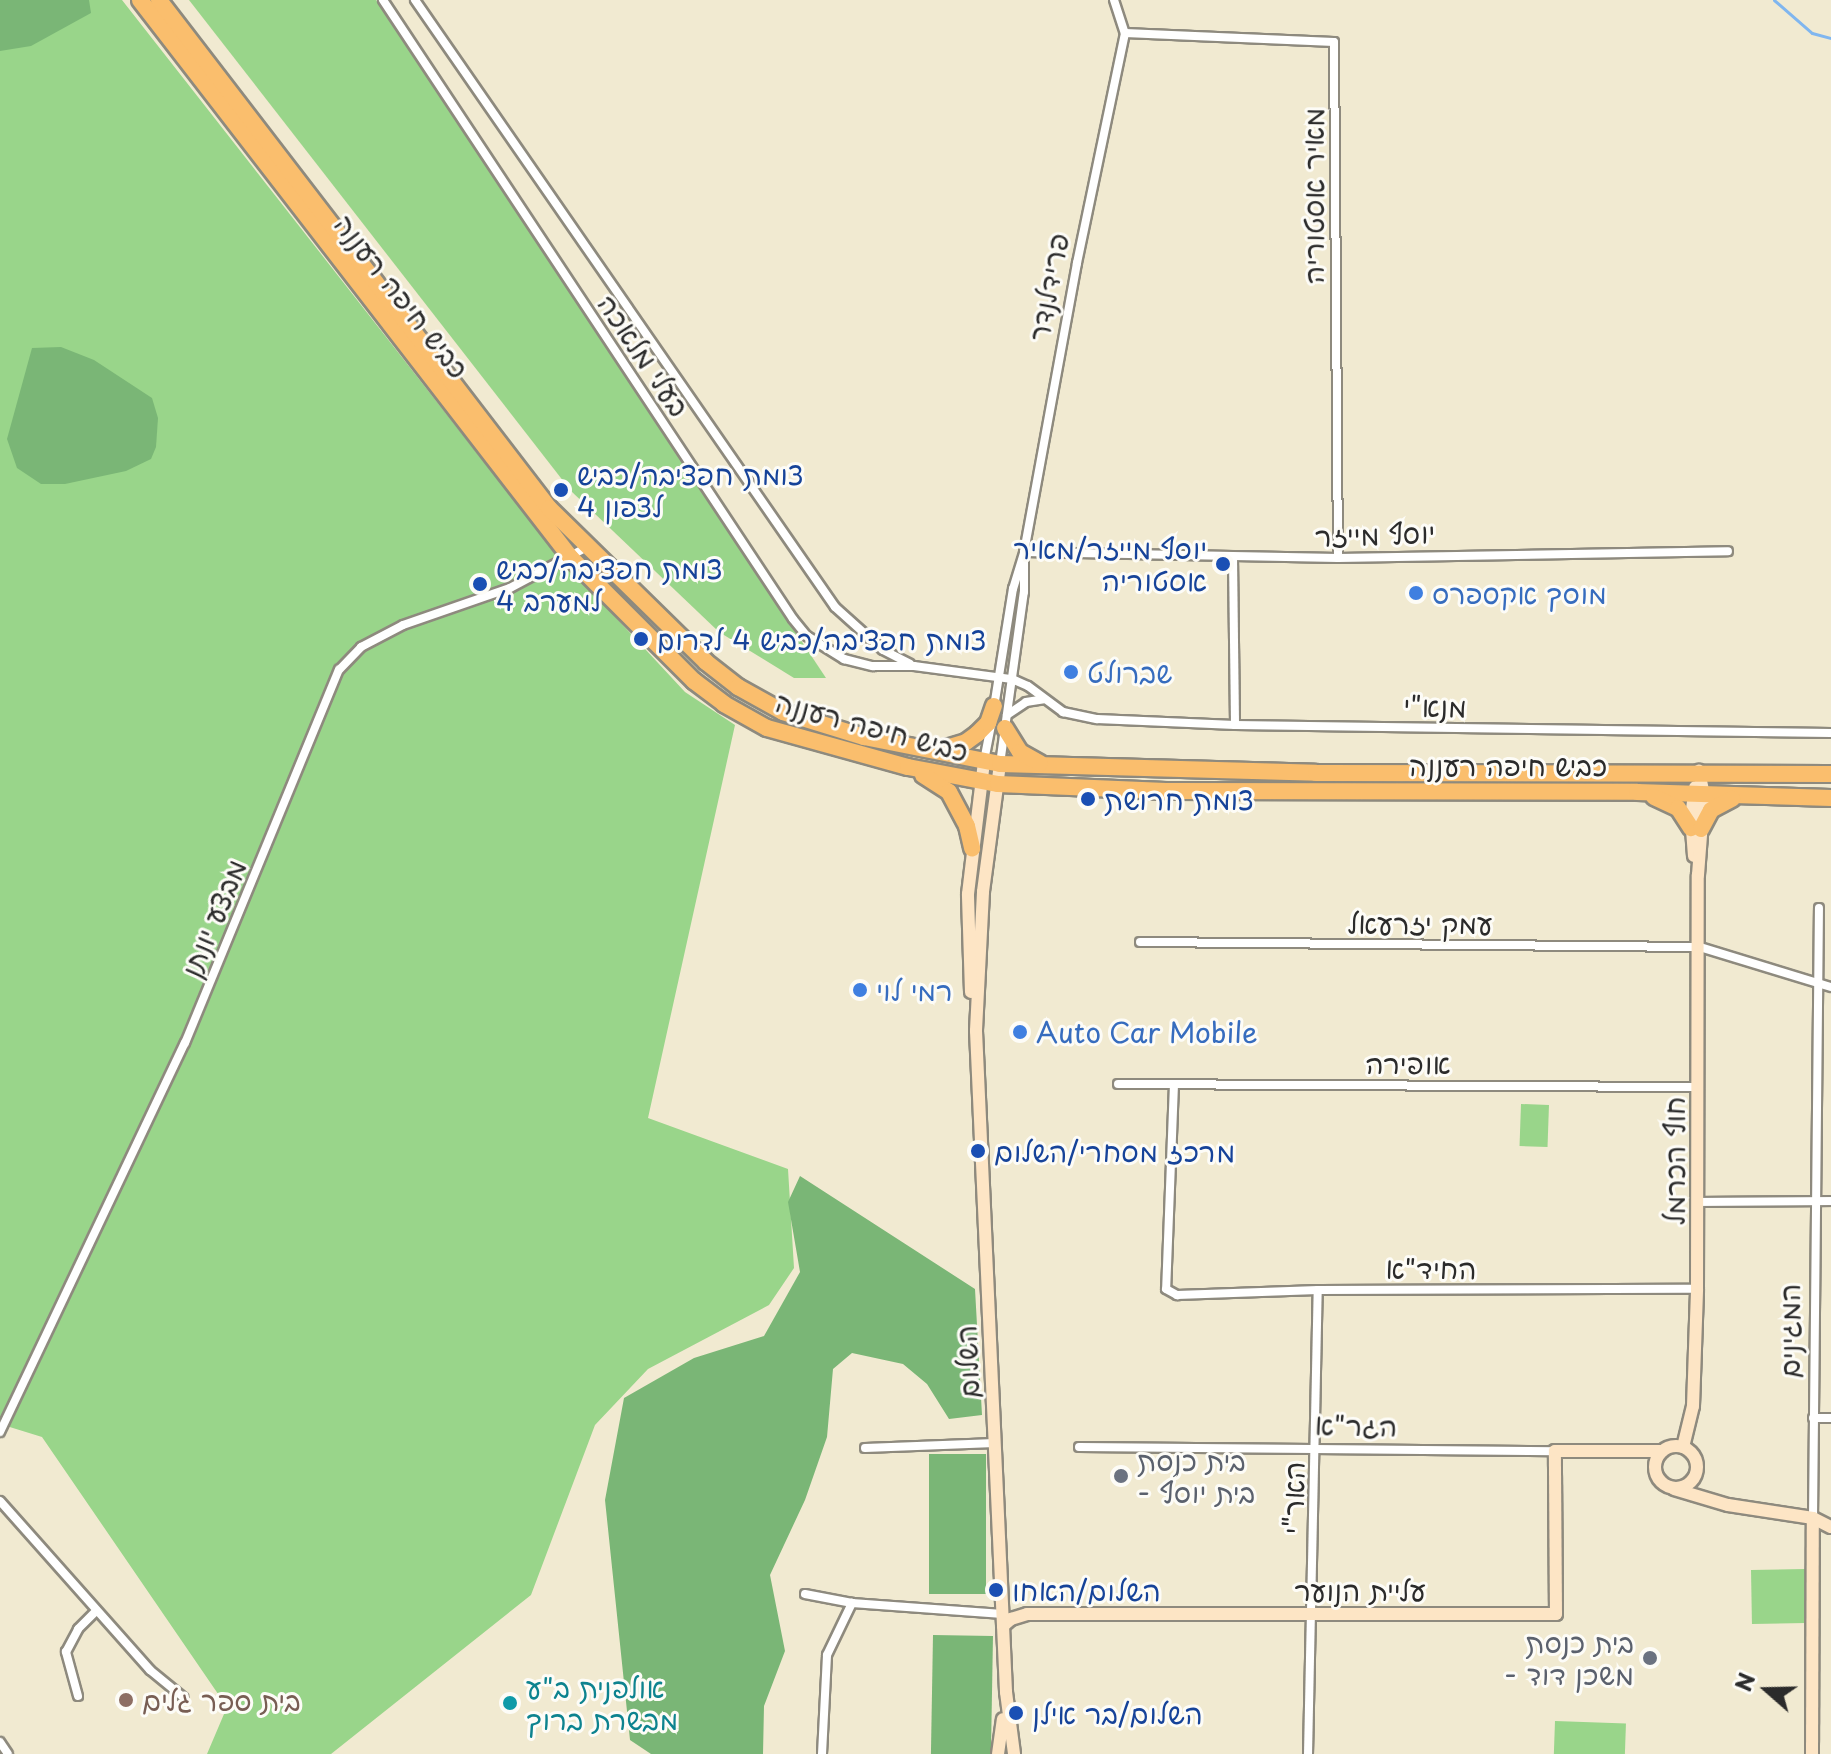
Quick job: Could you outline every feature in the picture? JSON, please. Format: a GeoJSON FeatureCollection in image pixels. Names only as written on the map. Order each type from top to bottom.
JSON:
{"type":"FeatureCollection","features":[{"type":"Feature","properties":{"kind":"highway","name":"כביש חיפה רעננה"},"geometry":{"type":"LineString","coordinates":[[140,0],[571,558],[694,681],[724,704],[767,728],[908,767],[989,783],[1166,791],[1637,792],[1831,798]]}},
{"type":"Feature","properties":{"kind":"highway","name":"כביש חיפה רעננה"},"geometry":{"type":"LineString","coordinates":[[159,0],[549,508],[706,662],[738,687],[783,712],[864,737],[930,752],[992,762],[1049,766],[1316,773],[1699,771],[1831,774]]}},
{"type":"Feature","properties":{"kind":"highway"},"geometry":{"type":"LineString","coordinates":[[930,752],[966,742],[988,723],[1002,717],[1020,752],[1049,766]]}},
{"type":"Feature","properties":{"kind":"highway"},"geometry":{"type":"LineString","coordinates":[[908,767],[949,792],[967,826],[972,848]]}},
{"type":"Feature","properties":{"kind":"highway"},"geometry":{"type":"LineString","coordinates":[[1637,792],[1678,808],[1696,829],[1711,810],[1739,797]]}},
{"type":"Feature","properties":{"kind":"street","name":"בעלי מלאכה"},"geometry":{"type":"LineString","coordinates":[[383,0],[807,636],[844,659],[873,666],[914,666],[999,677]]}},
{"type":"Feature","properties":{"kind":"street","name":"בעלי מלאכה"},"geometry":{"type":"LineString","coordinates":[[415,0],[835,607],[883,650],[914,666]]}},
{"type":"Feature","properties":{"kind":"street"},"geometry":{"type":"LineString","coordinates":[[1114,0],[1125,33]]}},
{"type":"Feature","properties":{"kind":"street","name":"פרידלנדר"},"geometry":{"type":"LineString","coordinates":[[992,762],[1002,717],[999,677],[1013,589],[1024,552],[1077,263],[1125,33]]}},
{"type":"Feature","properties":{"kind":"street","name":"מאיר אסטוריה"},"geometry":{"type":"LineString","coordinates":[[1125,33],[1334,42],[1338,558]]}},
{"type":"Feature","properties":{"kind":"street","name":"מבצע יונתן"},"geometry":{"type":"LineString","coordinates":[[0,1432],[185,1043],[339,670],[361,647],[403,625],[510,588],[587,547]]}},
{"type":"Feature","properties":{"kind":"street","name":"יוסף מייזר"},"geometry":{"type":"LineString","coordinates":[[1024,552],[1338,558],[1728,551]]}},
{"type":"Feature","properties":{"kind":"street","name":"פרידלנדר"},"geometry":{"type":"LineString","coordinates":[[989,783],[1012,679],[1024,592],[1024,552]]}},
{"type":"Feature","properties":{"kind":"street"},"geometry":{"type":"LineString","coordinates":[[1233,558],[1235,725]]}},
{"type":"Feature","properties":{"kind":"street","name":"מנא\"י"},"geometry":{"type":"LineString","coordinates":[[999,677],[1012,679],[1063,712],[1097,719],[1235,725],[1831,733]]}},
{"type":"Feature","properties":{"kind":"street"},"geometry":{"type":"LineString","coordinates":[[1002,717],[1026,702],[1044,699]]}},
{"type":"Feature","properties":{"kind":"street","name":"חוף הכרמל"},"geometry":{"type":"LineString","coordinates":[[1683,1447],[1693,1406],[1697,1289],[1700,947],[1696,829],[1699,771]]}},
{"type":"Feature","properties":{"kind":"street","name":"השלום"},"geometry":{"type":"LineString","coordinates":[[989,783],[972,848],[968,894],[970,984],[976,1031],[1006,1692],[1014,1754]]}},
{"type":"Feature","properties":{"kind":"street","name":"השלום"},"geometry":{"type":"LineString","coordinates":[[976,1031],[989,783]]}},
{"type":"Feature","properties":{"kind":"street","name":"המגינים"},"geometry":{"type":"LineString","coordinates":[[1812,1754],[1814,1201],[1819,908]]}},
{"type":"Feature","properties":{"kind":"street","name":"עמק יזרעאל"},"geometry":{"type":"LineString","coordinates":[[1140,942],[1700,947],[1831,987]]}},
{"type":"Feature","properties":{"kind":"street","name":"אופירה"},"geometry":{"type":"LineString","coordinates":[[1118,1084],[1698,1087]]}},
{"type":"Feature","properties":{"kind":"street","name":"החיד\"א"},"geometry":{"type":"LineString","coordinates":[[1174,1084],[1166,1289],[1177,1295],[1318,1290],[1697,1289]]}},
{"type":"Feature","properties":{"kind":"street"},"geometry":{"type":"LineString","coordinates":[[1698,1202],[1831,1201]]}},
{"type":"Feature","properties":{"kind":"street","name":"האר\"י"},"geometry":{"type":"LineString","coordinates":[[1308,1754],[1317,1448],[1318,1290]]}},
{"type":"Feature","properties":{"kind":"street"},"geometry":{"type":"LineString","coordinates":[[0,1403],[11,1407]]}},
{"type":"Feature","properties":{"kind":"street"},"geometry":{"type":"LineString","coordinates":[[1813,1418],[1831,1418]]}},
{"type":"Feature","properties":{"kind":"street"},"geometry":{"type":"LineString","coordinates":[[865,1448],[995,1443]]}},
{"type":"Feature","properties":{"kind":"street"},"geometry":{"type":"LineString","coordinates":[[1656,1474],[1656,1462],[1662,1451],[1672,1446],[1683,1447],[1694,1456],[1696,1476],[1728,1505]]}},
{"type":"Feature","properties":{"kind":"street","name":"הגר\"א"},"geometry":{"type":"LineString","coordinates":[[1079,1447],[1662,1451]]}},
{"type":"Feature","properties":{"kind":"street","name":"עליית הנוער"},"geometry":{"type":"LineString","coordinates":[[1003,1620],[1027,1614],[1556,1614],[1555,1451]]}},
{"type":"Feature","properties":{"kind":"street"},"geometry":{"type":"LineString","coordinates":[[1633,1452],[1663,1484],[1674,1489],[1728,1505],[1813,1518],[1831,1527]]}},
{"type":"Feature","properties":{"kind":"street"},"geometry":{"type":"LineString","coordinates":[[1674,1489],[1687,1486],[1696,1476]]}},
{"type":"Feature","properties":{"kind":"street"},"geometry":{"type":"LineString","coordinates":[[0,1501],[150,1670],[183,1697]]}},
{"type":"Feature","properties":{"kind":"street"},"geometry":{"type":"LineString","coordinates":[[805,1594],[852,1603],[1003,1620]]}},
{"type":"Feature","properties":{"kind":"street"},"geometry":{"type":"LineString","coordinates":[[822,1754],[827,1655],[852,1603]]}},
{"type":"Feature","properties":{"kind":"street"},"geometry":{"type":"LineString","coordinates":[[78,1696],[66,1652],[78,1629],[96,1611]]}},
{"type":"Feature","properties":{"kind":"street","name":"השלום"},"geometry":{"type":"LineString","coordinates":[[998,1754],[1006,1692]]}},
{"type":"Feature","properties":{"kind":"street"},"geometry":{"type":"LineString","coordinates":[[0,1742],[8,1754]]}},
{"type":"Feature","properties":{"kind":"green space"},"geometry":{"type":"Polygon","coordinates":[[[0,0],[122,0],[553,550],[685,692],[735,725],[648,1118],[788,1169],[794,1268],[769,1305],[648,1369],[595,1425],[531,1595],[331,1754],[207,1754],[227,1707],[42,1437],[0,1424],[0,0]]]}},
{"type":"Feature","properties":{"kind":"green space"},"geometry":{"type":"Polygon","coordinates":[[[0,0],[89,0],[91,13],[31,46],[0,51],[0,0]]]}},
{"type":"Feature","properties":{"kind":"green space"},"geometry":{"type":"Polygon","coordinates":[[[189,0],[376,0],[826,678],[794,678],[719,632],[571,491],[189,0]]]}},
{"type":"Feature","properties":{"kind":"green space"},"geometry":{"type":"Polygon","coordinates":[[[61,347],[94,360],[152,398],[158,418],[156,447],[151,459],[126,471],[65,484],[41,484],[17,468],[7,439],[32,348],[61,347]]]}},
{"type":"Feature","properties":{"kind":"green space"},"geometry":{"type":"Polygon","coordinates":[[[1521,1104],[1549,1105],[1548,1147],[1520,1146],[1521,1104]]]}},
{"type":"Feature","properties":{"kind":"green space"},"geometry":{"type":"Polygon","coordinates":[[[800,1176],[975,1289],[982,1415],[949,1419],[927,1384],[903,1364],[852,1353],[833,1369],[827,1437],[805,1500],[770,1575],[785,1651],[764,1706],[763,1754],[651,1754],[630,1740],[605,1500],[624,1398],[694,1358],[764,1336],[800,1272],[788,1202],[800,1176]]]}},
{"type":"Feature","properties":{"kind":"green space"},"geometry":{"type":"Polygon","coordinates":[[[929,1454],[986,1454],[986,1594],[929,1594],[929,1454]]]}},
{"type":"Feature","properties":{"kind":"green space"},"geometry":{"type":"Polygon","coordinates":[[[1805,1569],[1806,1623],[1752,1624],[1751,1570],[1805,1569]]]}},
{"type":"Feature","properties":{"kind":"green space"},"geometry":{"type":"Polygon","coordinates":[[[933,1635],[993,1636],[991,1754],[931,1754],[933,1635]]]}},
{"type":"Feature","properties":{"kind":"green space"},"geometry":{"type":"Polygon","coordinates":[[[1555,1721],[1626,1723],[1625,1754],[1554,1754],[1555,1721]]]}},
{"type":"Feature","properties":{"kind":"waterway"},"geometry":{"type":"LineString","coordinates":[[1774,0],[1812,33],[1831,38]]}},
{"type":"Feature","properties":{"kind":"place","name":"צומת חפציבה/כביש 4 לצפון"},"geometry":{"type":"Point","coordinates":[561,490]}},
{"type":"Feature","properties":{"kind":"place","name":"יוסף מייזר/מאיר אסטוריה"},"geometry":{"type":"Point","coordinates":[1223,564]}},
{"type":"Feature","properties":{"kind":"place","name":"צומת חפציבה/כביש 4 למערב"},"geometry":{"type":"Point","coordinates":[480,584]}},
{"type":"Feature","properties":{"kind":"place","name":"מוסך אקספרס"},"geometry":{"type":"Point","coordinates":[1416,593]}},
{"type":"Feature","properties":{"kind":"place","name":"צומת חפציבה/כביש 4 לדרום"},"geometry":{"type":"Point","coordinates":[641,639]}},
{"type":"Feature","properties":{"kind":"place","name":"שברולט"},"geometry":{"type":"Point","coordinates":[1071,672]}},
{"type":"Feature","properties":{"kind":"place","name":"צומת חרושת"},"geometry":{"type":"Point","coordinates":[1088,799]}},
{"type":"Feature","properties":{"kind":"place","name":"רמי לוי"},"geometry":{"type":"Point","coordinates":[860,990]}},
{"type":"Feature","properties":{"kind":"place","name":"Auto Car Mobile"},"geometry":{"type":"Point","coordinates":[1020,1032]}},
{"type":"Feature","properties":{"kind":"place","name":"מרכז מסחרי/השלום"},"geometry":{"type":"Point","coordinates":[978,1151]}},
{"type":"Feature","properties":{"kind":"place","name":"בית כנסת - בית יוסף"},"geometry":{"type":"Point","coordinates":[1121,1476]}},
{"type":"Feature","properties":{"kind":"place","name":"השלום/האחו"},"geometry":{"type":"Point","coordinates":[996,1590]}},
{"type":"Feature","properties":{"kind":"place","name":"בית כנסת - משכן דוד"},"geometry":{"type":"Point","coordinates":[1650,1658]}},
{"type":"Feature","properties":{"kind":"place","name":"בית ספר גלים"},"geometry":{"type":"Point","coordinates":[126,1700]}},
{"type":"Feature","properties":{"kind":"place","name":"אולפנית ב\"ע מבשרת ברוך"},"geometry":{"type":"Point","coordinates":[510,1703]}},
{"type":"Feature","properties":{"kind":"place","name":"השלום/בר אילן"},"geometry":{"type":"Point","coordinates":[1016,1713]}}]}
